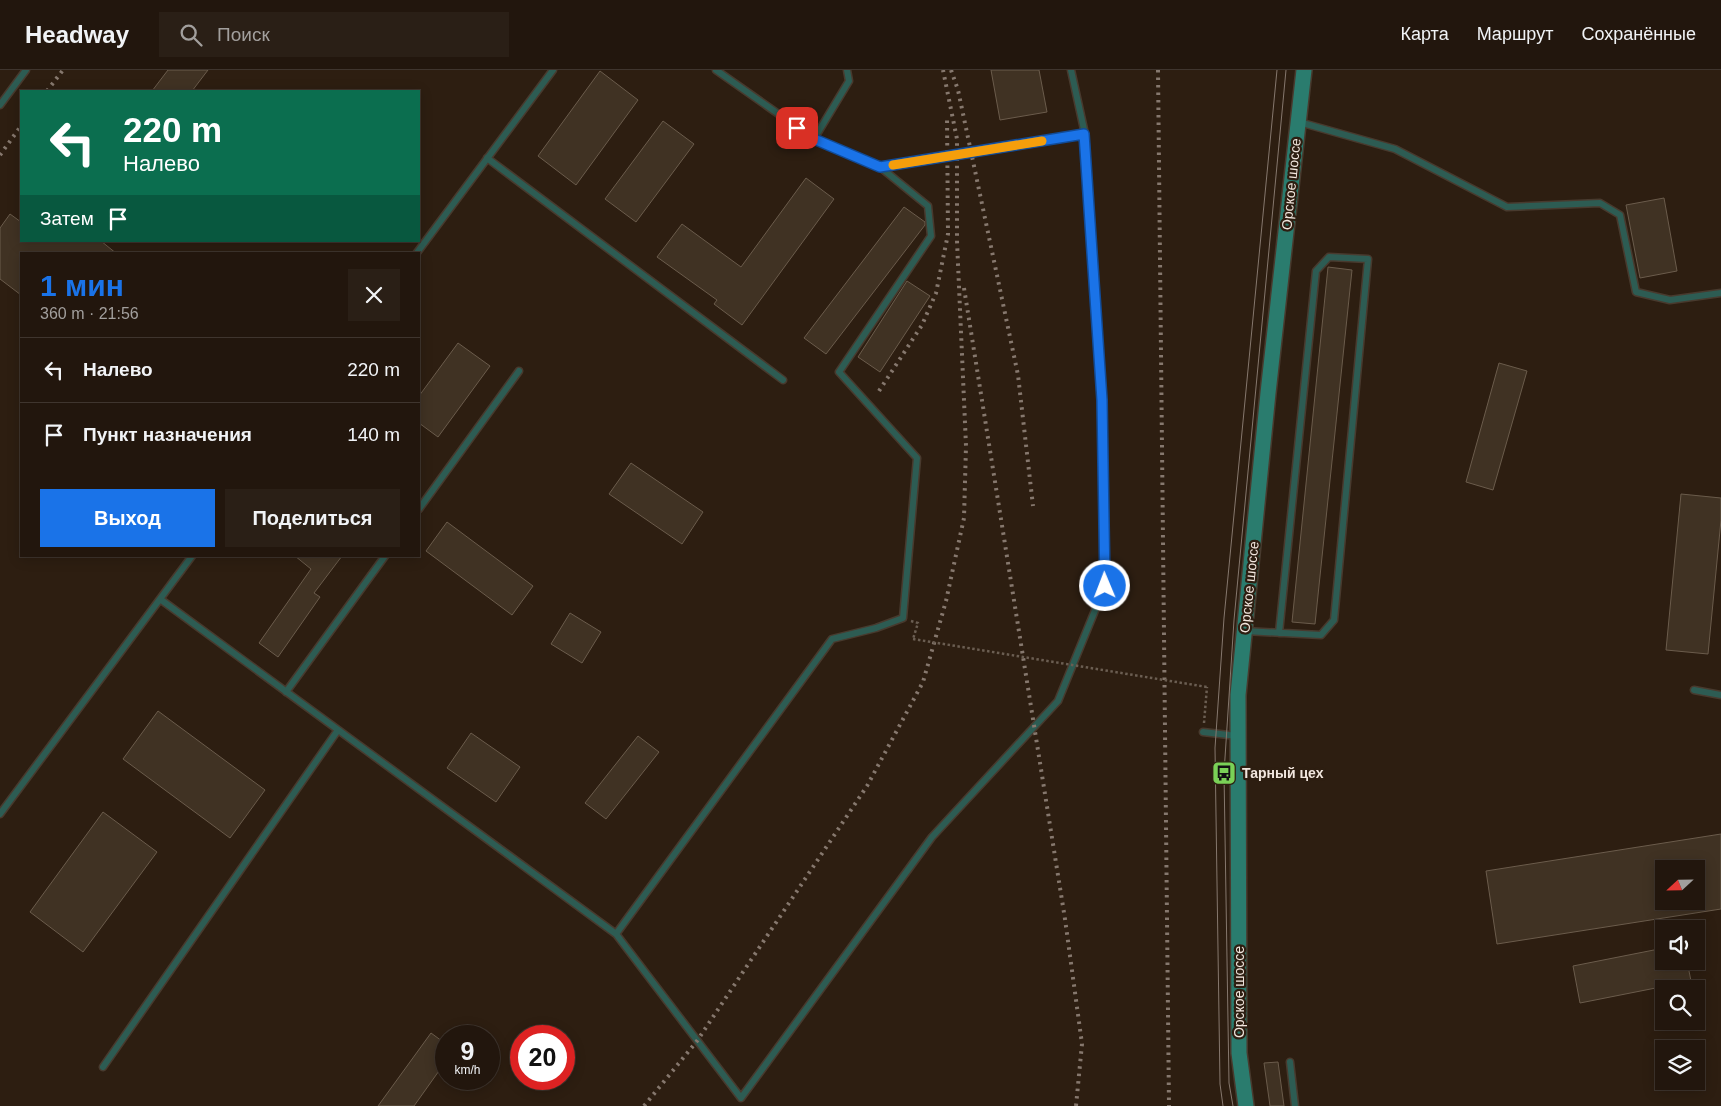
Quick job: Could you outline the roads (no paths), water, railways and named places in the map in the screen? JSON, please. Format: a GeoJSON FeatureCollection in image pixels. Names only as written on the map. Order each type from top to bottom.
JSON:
{"type":"FeatureCollection","features":[{"type":"Feature","properties":{"kind":"street","name":"Орское шоссе"},"geometry":{"type":"LineString","coordinates":[[1246,1106],[1239,1053],[1238,695],[1304,70]]}},
{"type":"Feature","properties":{"kind":"lane"},"geometry":{"type":"LineString","coordinates":[[0,105],[26,70]]}},
{"type":"Feature","properties":{"kind":"lane"},"geometry":{"type":"LineString","coordinates":[[418,252],[553,70]]}},
{"type":"Feature","properties":{"kind":"lane"},"geometry":{"type":"LineString","coordinates":[[616,934],[832,640],[876,628],[903,618],[917,458],[839,372],[931,236],[928,206],[880,167],[814,139],[716,70]]}},
{"type":"Feature","properties":{"kind":"lane"},"geometry":{"type":"LineString","coordinates":[[814,139],[849,81],[847,70]]}},
{"type":"Feature","properties":{"kind":"lane"},"geometry":{"type":"LineString","coordinates":[[160,599],[616,934],[740,1098],[932,838],[1058,701],[1105,586],[1102,400],[1084,134],[1071,70]]}},
{"type":"Feature","properties":{"kind":"lane"},"geometry":{"type":"LineString","coordinates":[[1298,122],[1395,149],[1507,207],[1600,203],[1620,215],[1636,292],[1670,300],[1721,293]]}},
{"type":"Feature","properties":{"kind":"lane"},"geometry":{"type":"LineString","coordinates":[[880,167],[1084,134]]}},
{"type":"Feature","properties":{"kind":"lane"},"geometry":{"type":"LineString","coordinates":[[488,158],[784,380]]}},
{"type":"Feature","properties":{"kind":"lane"},"geometry":{"type":"LineString","coordinates":[[1245,631],[1279,633],[1321,635],[1334,620],[1368,259],[1329,257],[1316,271],[1279,633]]}},
{"type":"Feature","properties":{"kind":"lane"},"geometry":{"type":"LineString","coordinates":[[420,508],[520,371]]}},
{"type":"Feature","properties":{"kind":"lane"},"geometry":{"type":"LineString","coordinates":[[0,814],[191,557]]}},
{"type":"Feature","properties":{"kind":"lane"},"geometry":{"type":"LineString","coordinates":[[286,692],[384,557]]}},
{"type":"Feature","properties":{"kind":"lane"},"geometry":{"type":"LineString","coordinates":[[1694,690],[1721,695]]}},
{"type":"Feature","properties":{"kind":"lane"},"geometry":{"type":"LineString","coordinates":[[103,1067],[338,730]]}},
{"type":"Feature","properties":{"kind":"lane"},"geometry":{"type":"LineString","coordinates":[[1203,732],[1238,736]]}},
{"type":"Feature","properties":{"kind":"lane"},"geometry":{"type":"LineString","coordinates":[[1290,1062],[1295,1106]]}},
{"type":"Feature","properties":{"kind":"tram line"},"geometry":{"type":"LineString","coordinates":[[1223,1106],[1220,1084],[1215,748],[1224,618],[1277,70]]}},
{"type":"Feature","properties":{"kind":"tram line"},"geometry":{"type":"LineString","coordinates":[[1233,1106],[1229,1083],[1224,773],[1234,620],[1286,70]]}},
{"type":"Feature","properties":{"kind":"railway"},"geometry":{"type":"LineString","coordinates":[[48,90],[63,70]]}},
{"type":"Feature","properties":{"kind":"railway"},"geometry":{"type":"LineString","coordinates":[[644,1106],[697,1041],[867,786],[923,682],[946,601],[964,518],[966,446],[957,241],[957,139],[943,70]]}},
{"type":"Feature","properties":{"kind":"railway"},"geometry":{"type":"LineString","coordinates":[[951,70],[958,90],[1018,375],[1033,506]]}},
{"type":"Feature","properties":{"kind":"railway"},"geometry":{"type":"LineString","coordinates":[[1158,70],[1169,1106]]}},
{"type":"Feature","properties":{"kind":"railway"},"geometry":{"type":"LineString","coordinates":[[879,391],[922,325],[936,293],[948,234],[947,117]]}},
{"type":"Feature","properties":{"kind":"railway"},"geometry":{"type":"LineString","coordinates":[[0,155],[20,127]]}},
{"type":"Feature","properties":{"kind":"railway"},"geometry":{"type":"LineString","coordinates":[[964,288],[1065,919],[1082,1044],[1076,1106]]}},
{"type":"Feature","properties":{"kind":"place","name":"Тарный цех"},"geometry":{"type":"Point","coordinates":[1224,773]}}]}
